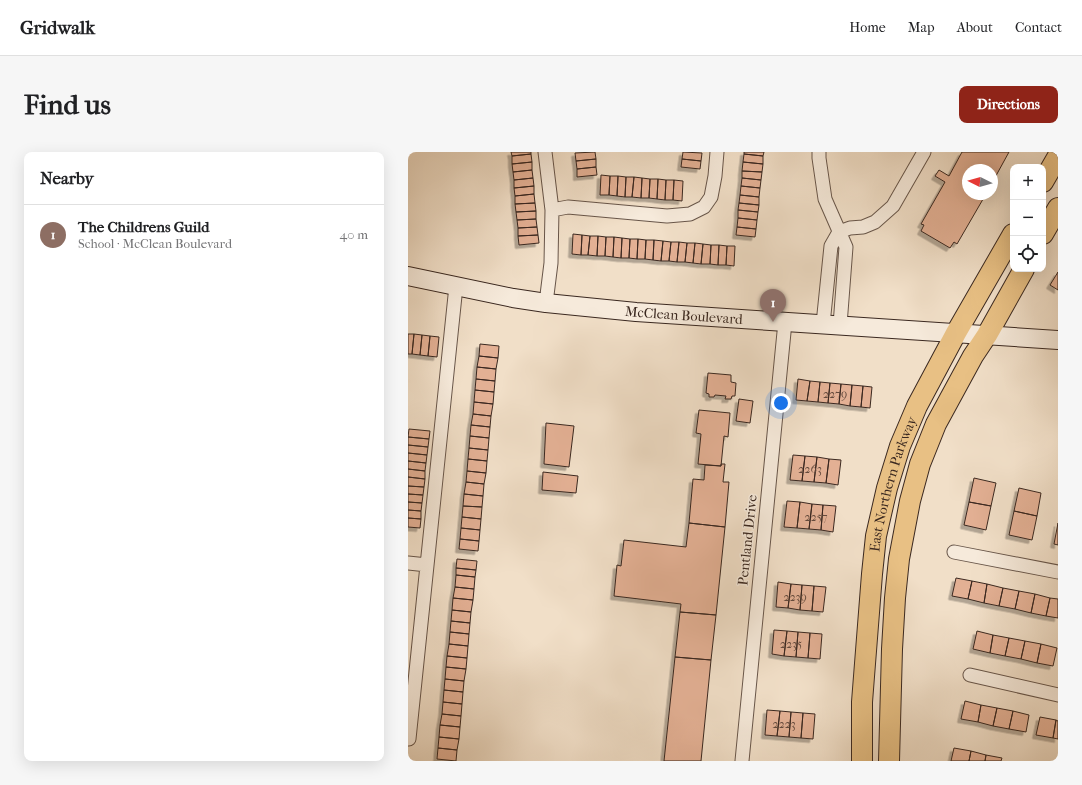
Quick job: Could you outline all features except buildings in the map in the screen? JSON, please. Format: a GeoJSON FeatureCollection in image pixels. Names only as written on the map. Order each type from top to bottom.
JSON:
{"type":"FeatureCollection","features":[{"type":"Feature","properties":{"kind":"main road"},"geometry":{"type":"LineString","coordinates":[[1046,177],[1058,156]]}},
{"type":"Feature","properties":{"kind":"main road"},"geometry":{"type":"LineString","coordinates":[[1046,229],[1058,208]]}},
{"type":"Feature","properties":{"kind":"main road","name":"East Northern Parkway"},"geometry":{"type":"LineString","coordinates":[[862,761],[862,702],[876,536],[892,472],[900,446],[930,380],[1012,236]]}},
{"type":"Feature","properties":{"kind":"main road","name":"East Northern Parkway"},"geometry":{"type":"LineString","coordinates":[[889,761],[890,700],[899,559],[910,501],[920,464],[936,424],[973,356],[988,335],[1022,272]]}},
{"type":"Feature","properties":{"kind":"street"},"geometry":{"type":"LineString","coordinates":[[545,152],[552,210],[551,263],[546,303]]}},
{"type":"Feature","properties":{"kind":"street"},"geometry":{"type":"LineString","coordinates":[[552,210],[568,207],[667,216],[690,214],[704,207],[711,197],[717,152]]}},
{"type":"Feature","properties":{"kind":"street"},"geometry":{"type":"LineString","coordinates":[[819,152],[825,199],[839,232]]}},
{"type":"Feature","properties":{"kind":"street"},"geometry":{"type":"LineString","coordinates":[[832,324],[831,246],[839,232],[874,222],[893,206],[924,152]]}},
{"type":"Feature","properties":{"kind":"street","name":"McClean Boulevard"},"geometry":{"type":"LineString","coordinates":[[408,276],[513,298],[546,303],[636,312],[1058,340]]}},
{"type":"Feature","properties":{"kind":"street"},"geometry":{"type":"LineString","coordinates":[[408,739],[456,286]]}},
{"type":"Feature","properties":{"kind":"street","name":"Pentland Drive"},"geometry":{"type":"LineString","coordinates":[[742,761],[785,322]]}},
{"type":"Feature","properties":{"kind":"street"},"geometry":{"type":"LineString","coordinates":[[954,552],[1058,572]]}},
{"type":"Feature","properties":{"kind":"street"},"geometry":{"type":"LineString","coordinates":[[408,563],[427,565]]}},
{"type":"Feature","properties":{"kind":"street"},"geometry":{"type":"LineString","coordinates":[[970,675],[1058,695]]}},
{"type":"Feature","properties":{"kind":"place","name":"The Childrens Guild"},"geometry":{"type":"Point","coordinates":[773,322]}}]}
